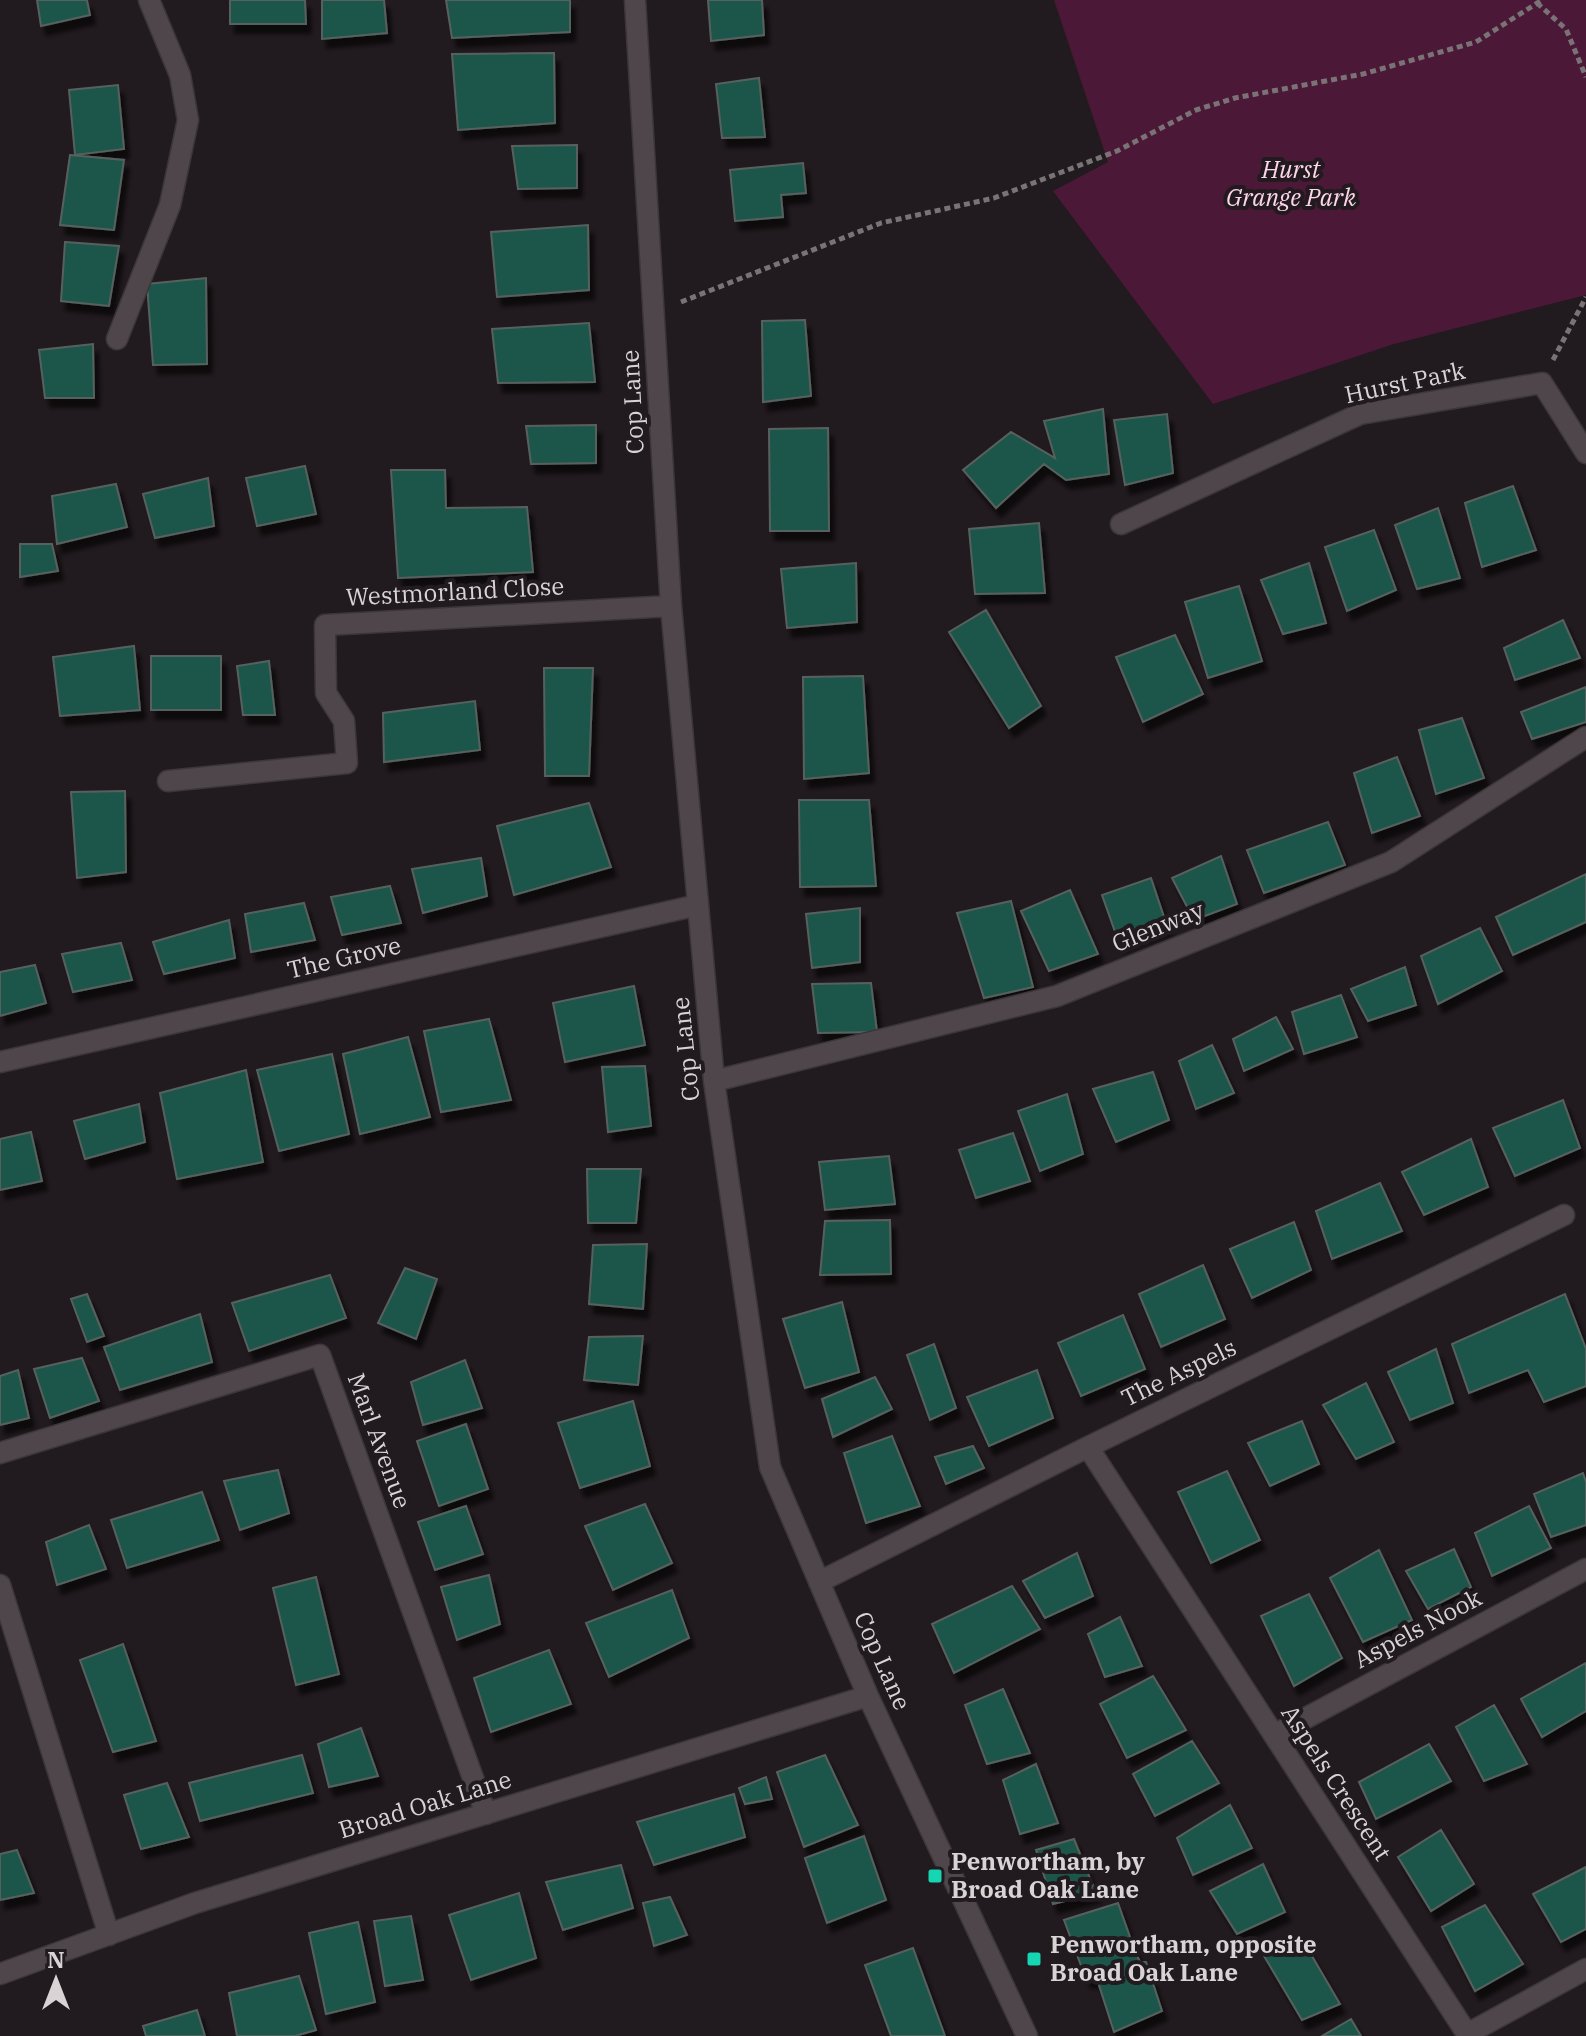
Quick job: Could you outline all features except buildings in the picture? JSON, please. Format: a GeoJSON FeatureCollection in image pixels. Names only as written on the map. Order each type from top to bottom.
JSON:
{"type":"FeatureCollection","features":[{"type":"Feature","properties":{"kind":"street"},"geometry":{"type":"LineString","coordinates":[[117,339],[170,205],[188,120],[180,75],[149,0]]}},
{"type":"Feature","properties":{"kind":"street","name":"Cop Lane"},"geometry":{"type":"LineString","coordinates":[[635,0],[671,606],[714,1081],[770,1467],[868,1696],[1027,2036]]}},
{"type":"Feature","properties":{"kind":"street"},"geometry":{"type":"LineString","coordinates":[[1542,383],[1586,453]]}},
{"type":"Feature","properties":{"kind":"street","name":"Hurst Park"},"geometry":{"type":"LineString","coordinates":[[1121,524],[1360,414],[1542,383]]}},
{"type":"Feature","properties":{"kind":"street","name":"Westmorland Close"},"geometry":{"type":"LineString","coordinates":[[168,781],[347,763],[344,721],[326,693],[325,625],[671,606]]}},
{"type":"Feature","properties":{"kind":"street","name":"Glenway"},"geometry":{"type":"LineString","coordinates":[[714,1081],[1057,996],[1391,862],[1586,737]]}},
{"type":"Feature","properties":{"kind":"street","name":"The Grove"},"geometry":{"type":"LineString","coordinates":[[0,1062],[698,905]]}},
{"type":"Feature","properties":{"kind":"street","name":"The Aspels"},"geometry":{"type":"LineString","coordinates":[[819,1582],[1564,1215]]}},
{"type":"Feature","properties":{"kind":"street","name":"Marl Avenue"},"geometry":{"type":"LineString","coordinates":[[0,1453],[320,1355],[486,1814]]}},
{"type":"Feature","properties":{"kind":"street","name":"Aspels Crescent"},"geometry":{"type":"LineString","coordinates":[[1088,1447],[1467,2034],[1586,1969]]}},
{"type":"Feature","properties":{"kind":"street","name":"Aspels Nook"},"geometry":{"type":"LineString","coordinates":[[1274,1735],[1586,1569]]}},
{"type":"Feature","properties":{"kind":"street"},"geometry":{"type":"LineString","coordinates":[[0,1585],[109,1935]]}},
{"type":"Feature","properties":{"kind":"street","name":"Broad Oak Lane"},"geometry":{"type":"LineString","coordinates":[[0,1974],[195,1903],[868,1696]]}},
{"type":"Feature","properties":{"kind":"path"},"geometry":{"type":"LineString","coordinates":[[654,312],[881,223],[994,198],[1117,151],[1196,110],[1235,98],[1363,74],[1476,42],[1539,2],[1566,29],[1586,77]]}},
{"type":"Feature","properties":{"kind":"path"},"geometry":{"type":"LineString","coordinates":[[1542,383],[1586,297]]}},
{"type":"Feature","properties":{"kind":"green space","name":"Hurst Grange Park"},"geometry":{"type":"Polygon","coordinates":[[[1054,0],[1586,0],[1586,295],[1394,344],[1213,404],[1053,191],[1108,162],[1054,0]]]}},
{"type":"Feature","properties":{"kind":"place","name":"Penwortham, by Broad Oak Lane"},"geometry":{"type":"Point","coordinates":[935,1876]}},
{"type":"Feature","properties":{"kind":"place","name":"Penwortham, opposite Broad Oak Lane"},"geometry":{"type":"Point","coordinates":[1034,1959]}}]}
